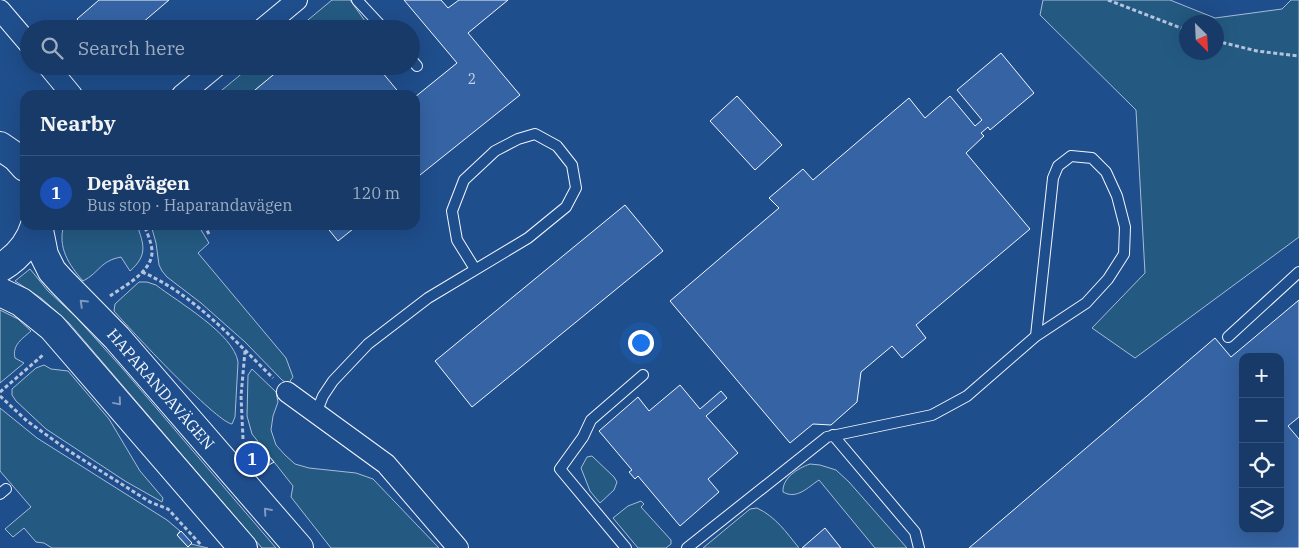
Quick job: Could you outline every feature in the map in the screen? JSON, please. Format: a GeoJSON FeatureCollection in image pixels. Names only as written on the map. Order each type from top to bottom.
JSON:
{"type":"FeatureCollection","features":[{"type":"Feature","properties":{"kind":"main road"},"geometry":{"type":"LineString","coordinates":[[1,146],[20,161]]}},
{"type":"Feature","properties":{"kind":"main road"},"geometry":{"type":"LineString","coordinates":[[0,268],[22,251],[34,230]]}},
{"type":"Feature","properties":{"kind":"main road","name":"HAPARANDAVÄGEN"},"geometry":{"type":"LineString","coordinates":[[37,230],[44,255],[57,276],[117,338],[298,548]]}},
{"type":"Feature","properties":{"kind":"main road"},"geometry":{"type":"LineString","coordinates":[[0,292],[21,302],[52,326],[243,548]]}},
{"type":"Feature","properties":{"kind":"street"},"geometry":{"type":"LineString","coordinates":[[273,20],[297,0]]}},
{"type":"Feature","properties":{"kind":"street"},"geometry":{"type":"LineString","coordinates":[[0,10],[20,33]]}},
{"type":"Feature","properties":{"kind":"street"},"geometry":{"type":"LineString","coordinates":[[55,75],[68,90]]}},
{"type":"Feature","properties":{"kind":"street"},"geometry":{"type":"LineString","coordinates":[[188,90],[206,75]]}},
{"type":"Feature","properties":{"kind":"street"},"geometry":{"type":"LineString","coordinates":[[287,392],[386,464],[458,548]]}},
{"type":"Feature","properties":{"kind":"lane"},"geometry":{"type":"LineString","coordinates":[[357,0],[376,20]]}},
{"type":"Feature","properties":{"kind":"lane"},"geometry":{"type":"LineString","coordinates":[[316,413],[323,396],[334,381],[368,344],[428,298],[528,238],[566,207],[576,188],[572,165],[557,146],[534,134],[518,139],[495,151],[464,180],[452,211],[457,240],[475,269]]}},
{"type":"Feature","properties":{"kind":"lane"},"geometry":{"type":"LineString","coordinates":[[687,548],[827,437],[932,415],[968,396],[1036,336],[1086,303],[1108,279],[1124,254],[1125,227],[1117,196],[1106,172],[1092,158],[1071,156],[1058,166],[1053,178],[1036,336]]}},
{"type":"Feature","properties":{"kind":"lane"},"geometry":{"type":"LineString","coordinates":[[1228,337],[1299,272]]}},
{"type":"Feature","properties":{"kind":"lane"},"geometry":{"type":"LineString","coordinates":[[626,548],[560,469],[583,437],[591,420],[644,374]]}},
{"type":"Feature","properties":{"kind":"lane"},"geometry":{"type":"LineString","coordinates":[[833,435],[915,532],[919,548]]}},
{"type":"Feature","properties":{"kind":"path"},"geometry":{"type":"LineString","coordinates":[[1108,0],[1179,27]]}},
{"type":"Feature","properties":{"kind":"path"},"geometry":{"type":"LineString","coordinates":[[1224,43],[1257,51],[1299,56]]}},
{"type":"Feature","properties":{"kind":"path"},"geometry":{"type":"LineString","coordinates":[[110,296],[142,272],[150,262],[151,245],[146,230]]}},
{"type":"Feature","properties":{"kind":"path"},"geometry":{"type":"LineString","coordinates":[[206,230],[208,234]]}},
{"type":"Feature","properties":{"kind":"path"},"geometry":{"type":"LineString","coordinates":[[142,272],[172,289],[200,309],[287,392]]}},
{"type":"Feature","properties":{"kind":"path"},"geometry":{"type":"LineString","coordinates":[[0,392],[50,349]]}},
{"type":"Feature","properties":{"kind":"path"},"geometry":{"type":"LineString","coordinates":[[243,439],[241,396],[245,351]]}},
{"type":"Feature","properties":{"kind":"path"},"geometry":{"type":"LineString","coordinates":[[0,396],[28,421],[69,451],[150,502],[168,508],[201,545]]}},
{"type":"Feature","properties":{"kind":"shaded area"},"geometry":{"type":"Polygon","coordinates":[[[332,0],[350,0],[364,20],[308,20],[332,0]]]}},
{"type":"Feature","properties":{"kind":"shaded area"},"geometry":{"type":"Polygon","coordinates":[[[1043,0],[1170,0],[1208,15],[1179,15],[1179,60],[1224,60],[1224,17],[1282,9],[1291,0],[1299,0],[1299,237],[1135,358],[1092,328],[1145,273],[1136,110],[1040,15],[1043,0]]]}},
{"type":"Feature","properties":{"kind":"shaded area"},"geometry":{"type":"Polygon","coordinates":[[[240,75],[273,75],[255,90],[222,90],[240,75]]]}},
{"type":"Feature","properties":{"kind":"shaded area"},"geometry":{"type":"Polygon","coordinates":[[[63,230],[139,230],[143,244],[142,255],[130,271],[121,257],[104,264],[83,281],[69,262],[63,248],[63,230]]]}},
{"type":"Feature","properties":{"kind":"shaded area"},"geometry":{"type":"Polygon","coordinates":[[[152,230],[201,230],[209,243],[198,253],[286,358],[293,377],[288,384],[201,303],[167,277],[159,265],[152,230]]]}},
{"type":"Feature","properties":{"kind":"shaded area"},"geometry":{"type":"Polygon","coordinates":[[[30,269],[48,291],[76,317],[122,368],[276,548],[262,548],[69,323],[41,298],[15,281],[30,269]]]}},
{"type":"Feature","properties":{"kind":"shaded area"},"geometry":{"type":"Polygon","coordinates":[[[139,282],[156,285],[191,309],[216,330],[234,351],[238,362],[235,417],[232,424],[209,408],[192,392],[114,311],[115,304],[139,282]]]}},
{"type":"Feature","properties":{"kind":"shaded area"},"geometry":{"type":"Polygon","coordinates":[[[0,310],[18,319],[31,331],[18,343],[14,353],[15,358],[24,363],[0,383],[0,310]]]}},
{"type":"Feature","properties":{"kind":"shaded area"},"geometry":{"type":"Polygon","coordinates":[[[44,365],[51,369],[68,371],[109,419],[140,471],[163,498],[162,502],[125,481],[46,429],[16,401],[12,395],[12,389],[36,368],[44,365]]]}},
{"type":"Feature","properties":{"kind":"shaded area"},"geometry":{"type":"Polygon","coordinates":[[[252,369],[276,392],[278,402],[271,430],[276,445],[285,455],[295,464],[309,468],[356,473],[373,479],[439,548],[331,548],[291,497],[293,486],[252,434],[247,416],[248,375],[252,369]]]}},
{"type":"Feature","properties":{"kind":"shaded area"},"geometry":{"type":"Polygon","coordinates":[[[0,408],[37,438],[167,520],[180,531],[177,535],[188,547],[191,544],[208,548],[52,548],[44,543],[36,542],[24,528],[13,537],[5,529],[31,507],[0,471],[0,408]]]}},
{"type":"Feature","properties":{"kind":"shaded area"},"geometry":{"type":"Polygon","coordinates":[[[592,456],[617,482],[614,490],[600,503],[590,491],[581,468],[587,457],[592,456]]]}},
{"type":"Feature","properties":{"kind":"shaded area"},"geometry":{"type":"Polygon","coordinates":[[[810,464],[836,470],[849,482],[907,548],[875,548],[819,480],[798,494],[783,492],[783,487],[788,478],[796,471],[810,464]]]}},
{"type":"Feature","properties":{"kind":"shaded area"},"geometry":{"type":"Polygon","coordinates":[[[641,501],[644,504],[641,507],[671,540],[671,544],[666,548],[638,548],[613,518],[628,506],[641,501]]]}},
{"type":"Feature","properties":{"kind":"shaded area"},"geometry":{"type":"Polygon","coordinates":[[[757,508],[775,520],[799,548],[703,548],[750,509],[757,508]]]}},
{"type":"Feature","properties":{"kind":"building"},"geometry":{"type":"Polygon","coordinates":[[[99,0],[169,0],[146,20],[77,19],[99,0]]]}},
{"type":"Feature","properties":{"kind":"building"},"geometry":{"type":"Polygon","coordinates":[[[404,0],[441,0],[448,8],[459,0],[508,0],[468,33],[520,95],[420,175],[420,93],[457,63],[404,0]]]}},
{"type":"Feature","properties":{"kind":"building"},"geometry":{"type":"Polygon","coordinates":[[[1001,53],[1034,93],[990,130],[988,127],[981,133],[984,136],[966,153],[1030,229],[916,325],[926,338],[902,358],[892,346],[861,372],[857,402],[831,425],[813,424],[790,443],[670,301],[779,208],[769,198],[803,169],[813,180],[909,98],[925,118],[950,96],[975,126],[982,120],[957,90],[1001,53]]]}},
{"type":"Feature","properties":{"kind":"building"},"geometry":{"type":"Polygon","coordinates":[[[273,75],[384,75],[397,90],[255,90],[273,75]]]}},
{"type":"Feature","properties":{"kind":"building"},"geometry":{"type":"Polygon","coordinates":[[[737,96],[782,145],[755,170],[710,121],[737,96]]]}},
{"type":"Feature","properties":{"kind":"building"},"geometry":{"type":"Polygon","coordinates":[[[625,205],[663,251],[472,407],[435,361],[625,205]]]}},
{"type":"Feature","properties":{"kind":"building"},"geometry":{"type":"Polygon","coordinates":[[[329,230],[352,230],[338,241],[329,230]]]}},
{"type":"Feature","properties":{"kind":"building"},"geometry":{"type":"Polygon","coordinates":[[[1299,300],[1299,417],[1288,426],[1299,439],[1299,548],[969,548],[1215,338],[1231,357],[1299,300]]]}},
{"type":"Feature","properties":{"kind":"building"},"geometry":{"type":"Polygon","coordinates":[[[680,385],[700,409],[721,391],[727,398],[706,416],[738,453],[708,479],[719,492],[680,526],[638,476],[635,479],[629,472],[632,470],[599,431],[638,397],[649,411],[680,385]]]}},
{"type":"Feature","properties":{"kind":"building"},"geometry":{"type":"Polygon","coordinates":[[[263,450],[274,462],[269,465],[259,454],[263,450]]]}},
{"type":"Feature","properties":{"kind":"building"},"geometry":{"type":"Polygon","coordinates":[[[825,528],[841,548],[802,548],[825,528]]]}},
{"type":"Feature","properties":{"kind":"building"},"geometry":{"type":"Polygon","coordinates":[[[181,531],[192,543],[188,547],[177,535],[181,531]]]}},
{"type":"Feature","properties":{"kind":"place","name":"Depåvägen"},"geometry":{"type":"Point","coordinates":[252,459]}}]}
